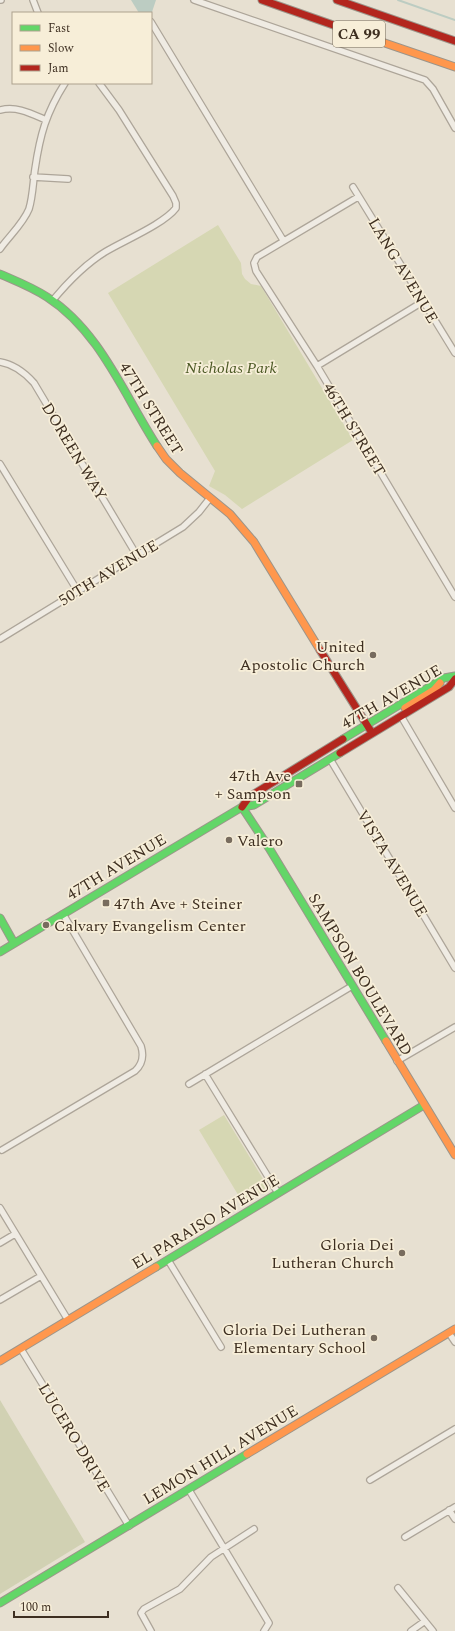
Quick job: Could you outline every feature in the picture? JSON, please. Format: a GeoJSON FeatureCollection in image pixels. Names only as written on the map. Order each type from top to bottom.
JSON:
{"type":"FeatureCollection","features":[{"type":"Feature","properties":{"kind":"main road","name":"CA 99"},"geometry":{"type":"LineString","coordinates":[[262,0],[455,67]]}},
{"type":"Feature","properties":{"kind":"main road","name":"CA 99"},"geometry":{"type":"LineString","coordinates":[[337,0],[455,41]]}},
{"type":"Feature","properties":{"kind":"main road","name":"47TH STREET"},"geometry":{"type":"LineString","coordinates":[[0,274],[28,285],[53,300],[66,311],[91,339],[165,457],[182,476],[225,509],[254,542],[372,733]]}},
{"type":"Feature","properties":{"kind":"main road","name":"47TH AVENUE"},"geometry":{"type":"LineString","coordinates":[[242,807],[249,797],[367,724],[444,678],[455,677]]}},
{"type":"Feature","properties":{"kind":"main road","name":"47TH AVENUE"},"geometry":{"type":"LineString","coordinates":[[1,950],[242,807],[254,805],[449,687],[455,677]]}},
{"type":"Feature","properties":{"kind":"main road"},"geometry":{"type":"LineString","coordinates":[[401,716],[403,709],[434,690],[444,678]]}},
{"type":"Feature","properties":{"kind":"main road","name":"SAMPSON BOULEVARD"},"geometry":{"type":"LineString","coordinates":[[242,807],[455,1155]]}},
{"type":"Feature","properties":{"kind":"main road"},"geometry":{"type":"LineString","coordinates":[[0,918],[14,943]]}},
{"type":"Feature","properties":{"kind":"main road","name":"EL PARAISO AVENUE"},"geometry":{"type":"LineString","coordinates":[[0,1361],[424,1105]]}},
{"type":"Feature","properties":{"kind":"main road","name":"LEMON HILL AVENUE"},"geometry":{"type":"LineString","coordinates":[[0,1603],[452,1331]]}},
{"type":"Feature","properties":{"kind":"street"},"geometry":{"type":"LineString","coordinates":[[33,0],[38,12]]}},
{"type":"Feature","properties":{"kind":"street"},"geometry":{"type":"LineString","coordinates":[[194,0],[425,80],[433,89],[455,128]]}},
{"type":"Feature","properties":{"kind":"street"},"geometry":{"type":"LineString","coordinates":[[152,24],[283,240],[358,197]]}},
{"type":"Feature","properties":{"kind":"street"},"geometry":{"type":"LineString","coordinates":[[0,249],[21,222],[28,209],[32,196],[33,177],[41,134],[64,84]]}},
{"type":"Feature","properties":{"kind":"street"},"geometry":{"type":"LineString","coordinates":[[53,300],[71,279],[91,262],[105,252],[165,218],[176,208],[173,196],[119,110],[100,84]]}},
{"type":"Feature","properties":{"kind":"street"},"geometry":{"type":"LineString","coordinates":[[0,110],[25,110],[46,120]]}},
{"type":"Feature","properties":{"kind":"street"},"geometry":{"type":"LineString","coordinates":[[33,177],[68,179]]}},
{"type":"Feature","properties":{"kind":"street","name":"LANG AVENUE"},"geometry":{"type":"LineString","coordinates":[[353,187],[455,353]]}},
{"type":"Feature","properties":{"kind":"street","name":"46TH STREET"},"geometry":{"type":"LineString","coordinates":[[283,240],[257,257],[254,263],[256,271],[317,366],[455,597]]}},
{"type":"Feature","properties":{"kind":"street"},"geometry":{"type":"LineString","coordinates":[[317,366],[424,301]]}},
{"type":"Feature","properties":{"kind":"street","name":"DOREEN WAY"},"geometry":{"type":"LineString","coordinates":[[0,362],[6,363],[19,370],[34,383],[136,554]]}},
{"type":"Feature","properties":{"kind":"street"},"geometry":{"type":"LineString","coordinates":[[0,464],[77,590]]}},
{"type":"Feature","properties":{"kind":"street","name":"50TH AVENUE"},"geometry":{"type":"LineString","coordinates":[[0,638],[191,520],[210,498]]}},
{"type":"Feature","properties":{"kind":"street"},"geometry":{"type":"LineString","coordinates":[[401,716],[455,808]]}},
{"type":"Feature","properties":{"kind":"street","name":"VISTA AVENUE"},"geometry":{"type":"LineString","coordinates":[[330,759],[455,968]]}},
{"type":"Feature","properties":{"kind":"street"},"geometry":{"type":"LineString","coordinates":[[2,1150],[134,1072],[142,1061],[143,1052],[141,1046],[63,914]]}},
{"type":"Feature","properties":{"kind":"street"},"geometry":{"type":"LineString","coordinates":[[189,1084],[352,986]]}},
{"type":"Feature","properties":{"kind":"street"},"geometry":{"type":"LineString","coordinates":[[397,1061],[455,1027]]}},
{"type":"Feature","properties":{"kind":"street"},"geometry":{"type":"LineString","coordinates":[[205,1074],[278,1193]]}},
{"type":"Feature","properties":{"kind":"street"},"geometry":{"type":"LineString","coordinates":[[0,1208],[68,1320]]}},
{"type":"Feature","properties":{"kind":"street"},"geometry":{"type":"LineString","coordinates":[[0,1243],[16,1234]]}},
{"type":"Feature","properties":{"kind":"street"},"geometry":{"type":"LineString","coordinates":[[168,1260],[221,1347]]}},
{"type":"Feature","properties":{"kind":"street"},"geometry":{"type":"LineString","coordinates":[[0,1300],[41,1276]]}},
{"type":"Feature","properties":{"kind":"street"},"geometry":{"type":"LineString","coordinates":[[452,1331],[455,1342]]}},
{"type":"Feature","properties":{"kind":"street","name":"LUCERO DRIVE"},"geometry":{"type":"LineString","coordinates":[[21,1349],[129,1526]]}},
{"type":"Feature","properties":{"kind":"street"},"geometry":{"type":"LineString","coordinates":[[370,1480],[455,1429]]}},
{"type":"Feature","properties":{"kind":"street"},"geometry":{"type":"LineString","coordinates":[[189,1490],[269,1623],[264,1631]]}},
{"type":"Feature","properties":{"kind":"street"},"geometry":{"type":"LineString","coordinates":[[405,1537],[455,1506]]}},
{"type":"Feature","properties":{"kind":"street"},"geometry":{"type":"LineString","coordinates":[[449,1510],[455,1519]]}},
{"type":"Feature","properties":{"kind":"street"},"geometry":{"type":"LineString","coordinates":[[151,1631],[141,1613],[144,1609],[185,1584],[199,1568],[225,1548],[254,1529]]}},
{"type":"Feature","properties":{"kind":"street"},"geometry":{"type":"LineString","coordinates":[[398,1588],[432,1631]]}},
{"type":"Feature","properties":{"kind":"street"},"geometry":{"type":"LineString","coordinates":[[411,1631],[425,1622]]}},
{"type":"Feature","properties":{"kind":"green space","name":"Nicholas Park"},"geometry":{"type":"Polygon","coordinates":[[[218,225],[241,263],[242,274],[245,279],[251,284],[261,286],[353,440],[242,509],[225,495],[209,486],[215,471],[108,293],[218,225]]]}},
{"type":"Feature","properties":{"kind":"green space"},"geometry":{"type":"Polygon","coordinates":[[[224,1115],[266,1184],[264,1191],[243,1203],[199,1130],[224,1115]]]}},
{"type":"Feature","properties":{"kind":"green space"},"geometry":{"type":"Polygon","coordinates":[[[0,1400],[85,1542],[0,1594],[0,1400]]]}},
{"type":"Feature","properties":{"kind":"shaded area"},"geometry":{"type":"Polygon","coordinates":[[[131,0],[156,0],[152,12],[138,12],[131,0]]]}},
{"type":"Feature","properties":{"kind":"waterway"},"geometry":{"type":"LineString","coordinates":[[398,0],[455,20]]}},
{"type":"Feature","properties":{"kind":"traffic: fast"},"geometry":{"type":"LineString","coordinates":[[0,274],[30,287],[47,297],[66,311],[82,327],[110,365],[157,446]]}},
{"type":"Feature","properties":{"kind":"traffic: fast"},"geometry":{"type":"LineString","coordinates":[[343,739],[444,678],[455,676]]}},
{"type":"Feature","properties":{"kind":"traffic: fast"},"geometry":{"type":"LineString","coordinates":[[0,952],[242,807],[254,805],[340,753]]}},
{"type":"Feature","properties":{"kind":"traffic: fast"},"geometry":{"type":"LineString","coordinates":[[242,807],[269,848],[386,1041]]}},
{"type":"Feature","properties":{"kind":"traffic: fast"},"geometry":{"type":"LineString","coordinates":[[0,918],[14,943]]}},
{"type":"Feature","properties":{"kind":"traffic: fast"},"geometry":{"type":"LineString","coordinates":[[156,1267],[424,1105]]}},
{"type":"Feature","properties":{"kind":"traffic: fast"},"geometry":{"type":"LineString","coordinates":[[0,1603],[247,1454]]}},
{"type":"Feature","properties":{"kind":"traffic: slow"},"geometry":{"type":"LineString","coordinates":[[376,40],[455,67]]}},
{"type":"Feature","properties":{"kind":"traffic: slow"},"geometry":{"type":"LineString","coordinates":[[157,446],[166,459],[180,473],[230,514],[254,542],[320,650]]}},
{"type":"Feature","properties":{"kind":"traffic: slow"},"geometry":{"type":"LineString","coordinates":[[405,708],[434,690],[440,683]]}},
{"type":"Feature","properties":{"kind":"traffic: slow"},"geometry":{"type":"LineString","coordinates":[[386,1041],[455,1155]]}},
{"type":"Feature","properties":{"kind":"traffic: slow"},"geometry":{"type":"LineString","coordinates":[[0,1361],[156,1267]]}},
{"type":"Feature","properties":{"kind":"traffic: slow"},"geometry":{"type":"LineString","coordinates":[[247,1454],[455,1329]]}},
{"type":"Feature","properties":{"kind":"traffic: jam"},"geometry":{"type":"LineString","coordinates":[[262,0],[376,40]]}},
{"type":"Feature","properties":{"kind":"traffic: jam"},"geometry":{"type":"LineString","coordinates":[[337,0],[455,41]]}},
{"type":"Feature","properties":{"kind":"traffic: jam"},"geometry":{"type":"LineString","coordinates":[[320,650],[372,733]]}},
{"type":"Feature","properties":{"kind":"traffic: jam"},"geometry":{"type":"LineString","coordinates":[[340,753],[449,687],[455,679]]}},
{"type":"Feature","properties":{"kind":"traffic: jam"},"geometry":{"type":"LineString","coordinates":[[242,807],[249,797],[343,739]]}},
{"type":"Feature","properties":{"kind":"place","name":"United Apostolic Church"},"geometry":{"type":"Point","coordinates":[373,655]}},
{"type":"Feature","properties":{"kind":"place","name":"47th Ave + Sampson"},"geometry":{"type":"Point","coordinates":[299,784]}},
{"type":"Feature","properties":{"kind":"place","name":"Valero"},"geometry":{"type":"Point","coordinates":[229,840]}},
{"type":"Feature","properties":{"kind":"place","name":"47th Ave + Steiner"},"geometry":{"type":"Point","coordinates":[106,903]}},
{"type":"Feature","properties":{"kind":"place","name":"Calvary Evangelism Center"},"geometry":{"type":"Point","coordinates":[46,925]}},
{"type":"Feature","properties":{"kind":"place","name":"Gloria Dei Lutheran Church"},"geometry":{"type":"Point","coordinates":[402,1253]}},
{"type":"Feature","properties":{"kind":"place","name":"Gloria Dei Lutheran Elementary School"},"geometry":{"type":"Point","coordinates":[374,1338]}}]}
